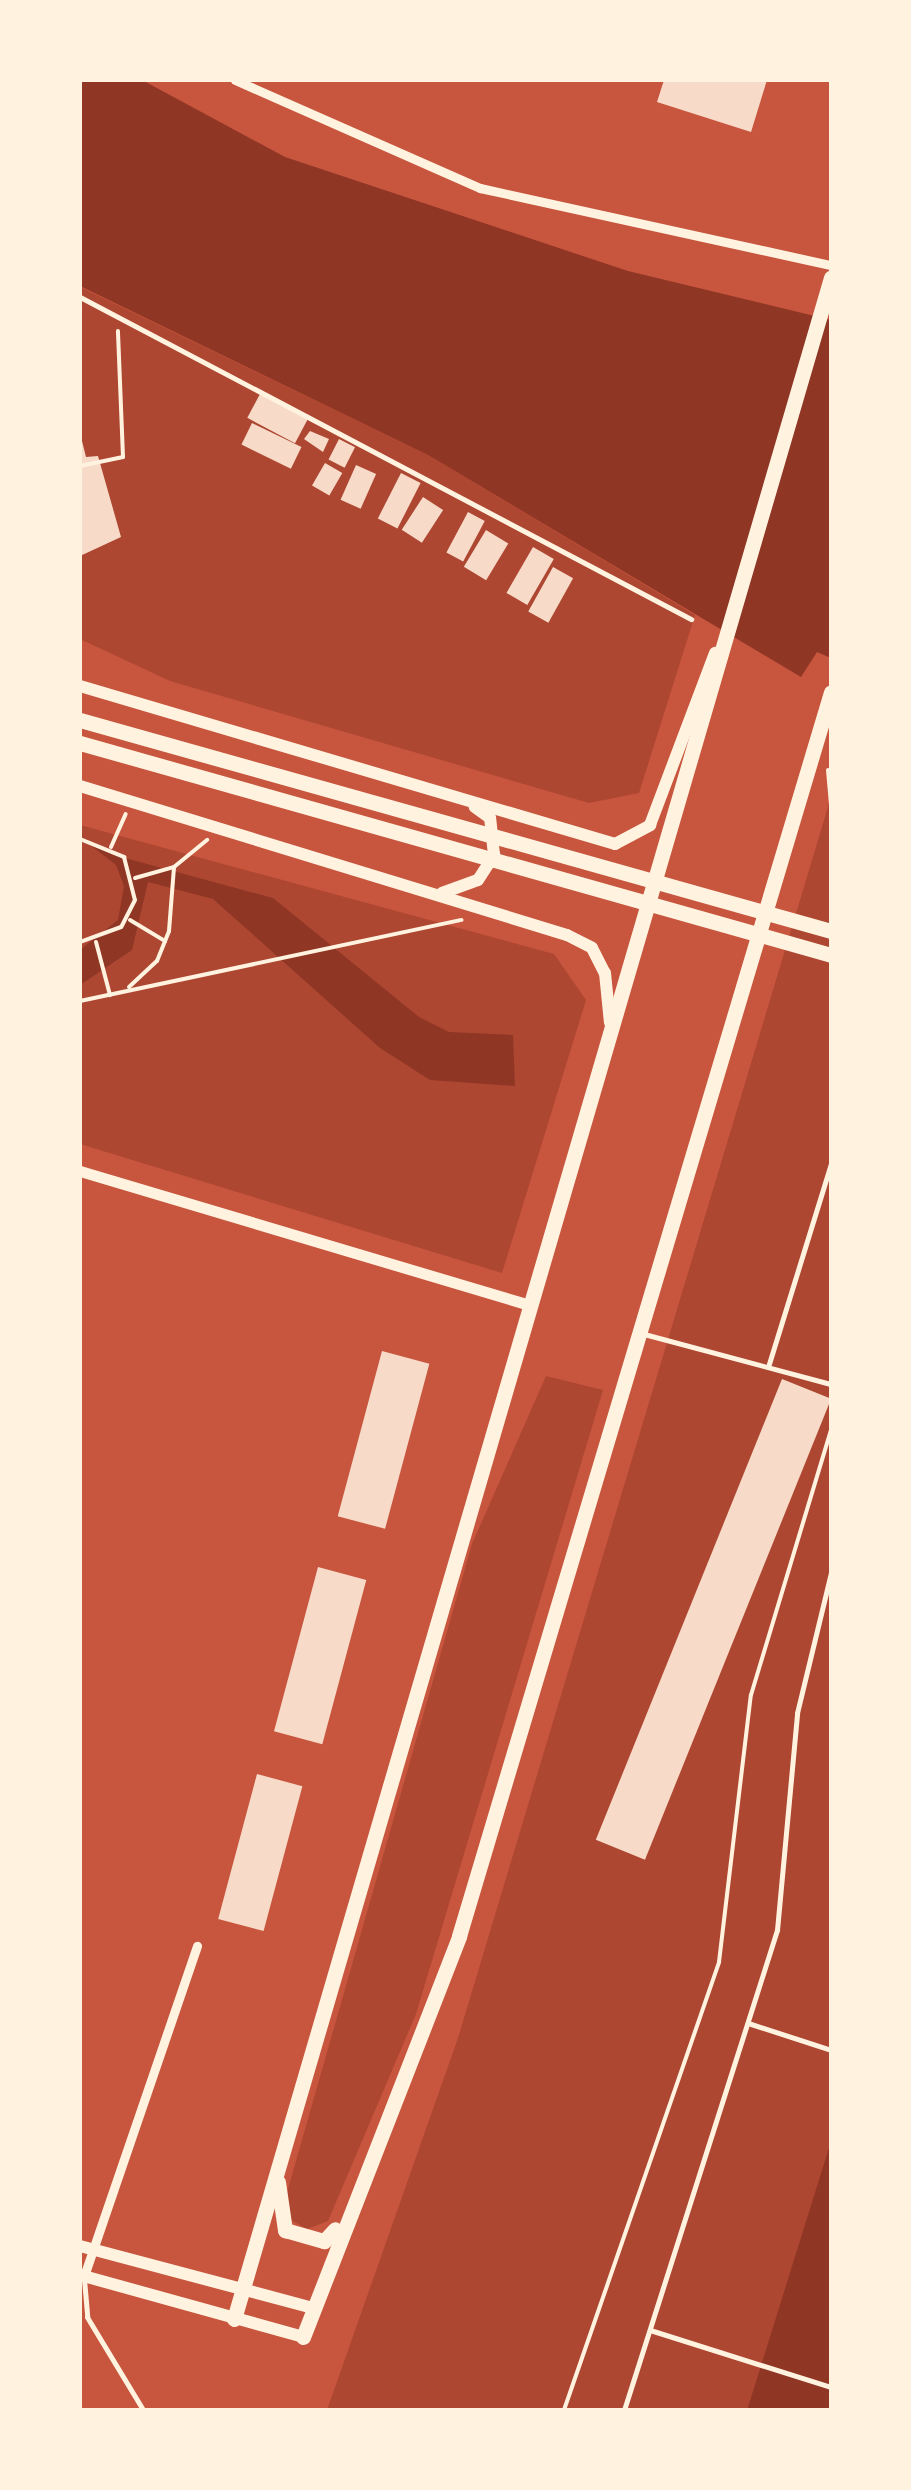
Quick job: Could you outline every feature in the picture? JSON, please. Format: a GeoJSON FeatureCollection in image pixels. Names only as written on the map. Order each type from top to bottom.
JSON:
{"type":"FeatureCollection","features":[{"type":"Feature","properties":{"kind":"main road"},"geometry":{"type":"LineString","coordinates":[[234,2318],[718,646],[831,277]]}},
{"type":"Feature","properties":{"kind":"main road"},"geometry":{"type":"LineString","coordinates":[[80,686],[615,844],[638,838],[718,646]]}},
{"type":"Feature","properties":{"kind":"main road"},"geometry":{"type":"LineString","coordinates":[[82,2276],[304,2338],[341,2222],[412,2068],[459,1936],[644,1334],[829,699]]}},
{"type":"Feature","properties":{"kind":"main road"},"geometry":{"type":"LineString","coordinates":[[80,720],[831,932]]}},
{"type":"Feature","properties":{"kind":"main road"},"geometry":{"type":"LineString","coordinates":[[80,743],[831,955]]}},
{"type":"Feature","properties":{"kind":"main road"},"geometry":{"type":"LineString","coordinates":[[80,786],[496,912],[592,948],[605,973],[610,1024]]}},
{"type":"Feature","properties":{"kind":"main road"},"geometry":{"type":"LineString","coordinates":[[435,894],[463,890],[494,855],[490,818],[468,802]]}},
{"type":"Feature","properties":{"kind":"main road"},"geometry":{"type":"LineString","coordinates":[[278,2168],[285,2230],[324,2241],[341,2222]]}},
{"type":"Feature","properties":{"kind":"main road"},"geometry":{"type":"LineString","coordinates":[[86,2248],[313,2308]]}},
{"type":"Feature","properties":{"kind":"street"},"geometry":{"type":"LineString","coordinates":[[235,80],[480,188],[831,265]]}},
{"type":"Feature","properties":{"kind":"street"},"geometry":{"type":"LineString","coordinates":[[80,1171],[527,1304]]}},
{"type":"Feature","properties":{"kind":"street"},"geometry":{"type":"LineString","coordinates":[[82,2276],[86,2248],[197,1946]]}},
{"type":"Feature","properties":{"kind":"lane"},"geometry":{"type":"LineString","coordinates":[[80,296],[691,619]]}},
{"type":"Feature","properties":{"kind":"lane"},"geometry":{"type":"LineString","coordinates":[[768,1367],[831,1163]]}},
{"type":"Feature","properties":{"kind":"lane"},"geometry":{"type":"LineString","coordinates":[[644,1334],[831,1384]]}},
{"type":"Feature","properties":{"kind":"lane"},"geometry":{"type":"LineString","coordinates":[[624,2410],[777,1930],[797,1713],[831,1572]]}},
{"type":"Feature","properties":{"kind":"lane"},"geometry":{"type":"LineString","coordinates":[[747,2023],[831,2050]]}},
{"type":"Feature","properties":{"kind":"lane"},"geometry":{"type":"LineString","coordinates":[[82,2276],[87,2317],[143,2410]]}},
{"type":"Feature","properties":{"kind":"lane"},"geometry":{"type":"LineString","coordinates":[[650,2330],[831,2387]]}},
{"type":"Feature","properties":{"kind":"path"},"geometry":{"type":"LineString","coordinates":[[80,466],[122,457],[117,313]]}},
{"type":"Feature","properties":{"kind":"path"},"geometry":{"type":"LineString","coordinates":[[831,761],[831,803]]}},
{"type":"Feature","properties":{"kind":"path"},"geometry":{"type":"LineString","coordinates":[[112,846],[132,801]]}},
{"type":"Feature","properties":{"kind":"path"},"geometry":{"type":"LineString","coordinates":[[135,878],[174,867],[222,827]]}},
{"type":"Feature","properties":{"kind":"path"},"geometry":{"type":"LineString","coordinates":[[80,839],[112,846],[135,878],[130,920],[97,944],[80,942]]}},
{"type":"Feature","properties":{"kind":"path"},"geometry":{"type":"LineString","coordinates":[[124,990],[162,940],[174,867]]}},
{"type":"Feature","properties":{"kind":"path"},"geometry":{"type":"LineString","coordinates":[[80,1001],[496,912]]}},
{"type":"Feature","properties":{"kind":"path"},"geometry":{"type":"LineString","coordinates":[[130,920],[162,940]]}},
{"type":"Feature","properties":{"kind":"path"},"geometry":{"type":"LineString","coordinates":[[97,944],[110,994]]}},
{"type":"Feature","properties":{"kind":"path"},"geometry":{"type":"LineString","coordinates":[[564,2410],[719,1962],[751,1694],[831,1430]]}},
{"type":"Feature","properties":{"kind":"shaded area"},"geometry":{"type":"Polygon","coordinates":[[[80,80],[142,80],[285,157],[628,271],[831,320],[831,658],[817,652],[801,677],[428,455],[80,286],[80,80]]]}},
{"type":"Feature","properties":{"kind":"shaded area"},"geometry":{"type":"Polygon","coordinates":[[[80,287],[428,455],[695,615],[639,793],[589,803],[170,681],[80,639],[80,287]]]}},
{"type":"Feature","properties":{"kind":"shaded area"},"geometry":{"type":"Polygon","coordinates":[[[831,797],[831,2141],[747,2410],[327,2410],[458,2038],[831,797]]]}},
{"type":"Feature","properties":{"kind":"shaded area"},"geometry":{"type":"Polygon","coordinates":[[[80,825],[554,954],[586,1000],[502,1273],[80,1144],[80,825]]]}},
{"type":"Feature","properties":{"kind":"shaded area"},"geometry":{"type":"Polygon","coordinates":[[[80,837],[114,855],[273,898],[419,1017],[449,1032],[513,1035],[515,1086],[430,1080],[380,1048],[213,899],[148,882],[132,950],[80,985],[80,950],[118,920],[124,886],[116,865],[80,837]]]}},
{"type":"Feature","properties":{"kind":"shaded area"},"geometry":{"type":"Polygon","coordinates":[[[546,1376],[603,1390],[416,2014],[328,2221],[307,2229],[286,2217],[284,2203],[472,1544],[546,1376]]]}},
{"type":"Feature","properties":{"kind":"shaded area"},"geometry":{"type":"Polygon","coordinates":[[[831,2141],[831,2410],[747,2410],[831,2141]]]}},
{"type":"Feature","properties":{"kind":"building"},"geometry":{"type":"Polygon","coordinates":[[[664,80],[767,80],[751,132],[657,102],[664,80]]]}},
{"type":"Feature","properties":{"kind":"building"},"geometry":{"type":"Polygon","coordinates":[[[260,394],[308,419],[295,443],[247,418],[260,394]]]}},
{"type":"Feature","properties":{"kind":"building"},"geometry":{"type":"Polygon","coordinates":[[[252,423],[301,447],[291,469],[241,445],[252,423]]]}},
{"type":"Feature","properties":{"kind":"building"},"geometry":{"type":"Polygon","coordinates":[[[310,431],[329,439],[323,452],[304,439],[310,431]]]}},
{"type":"Feature","properties":{"kind":"building"},"geometry":{"type":"Polygon","coordinates":[[[80,433],[86,457],[98,456],[121,537],[80,556],[80,433]]]}},
{"type":"Feature","properties":{"kind":"building"},"geometry":{"type":"Polygon","coordinates":[[[339,439],[355,447],[345,468],[329,459],[339,439]]]}},
{"type":"Feature","properties":{"kind":"building"},"geometry":{"type":"Polygon","coordinates":[[[325,463],[342,473],[329,496],[312,486],[325,463]]]}},
{"type":"Feature","properties":{"kind":"building"},"geometry":{"type":"Polygon","coordinates":[[[356,465],[376,474],[361,509],[341,500],[356,465]]]}},
{"type":"Feature","properties":{"kind":"building"},"geometry":{"type":"Polygon","coordinates":[[[401,473],[421,483],[397,528],[378,518],[401,473]]]}},
{"type":"Feature","properties":{"kind":"building"},"geometry":{"type":"Polygon","coordinates":[[[423,497],[443,510],[422,543],[402,530],[423,497]]]}},
{"type":"Feature","properties":{"kind":"building"},"geometry":{"type":"Polygon","coordinates":[[[468,512],[485,521],[463,562],[446,553],[468,512]]]}},
{"type":"Feature","properties":{"kind":"building"},"geometry":{"type":"Polygon","coordinates":[[[486,530],[508,543],[486,580],[464,567],[486,530]]]}},
{"type":"Feature","properties":{"kind":"building"},"geometry":{"type":"Polygon","coordinates":[[[533,547],[554,559],[527,605],[506,593],[533,547]]]}},
{"type":"Feature","properties":{"kind":"building"},"geometry":{"type":"Polygon","coordinates":[[[553,567],[573,578],[548,623],[528,612],[553,567]]]}},
{"type":"Feature","properties":{"kind":"building"},"geometry":{"type":"Polygon","coordinates":[[[382,1351],[429,1364],[385,1529],[338,1516],[382,1351]]]}},
{"type":"Feature","properties":{"kind":"building"},"geometry":{"type":"Polygon","coordinates":[[[782,1379],[831,1399],[645,1860],[596,1840],[782,1379]]]}},
{"type":"Feature","properties":{"kind":"building"},"geometry":{"type":"Polygon","coordinates":[[[318,1567],[366,1580],[322,1744],[274,1731],[318,1567]]]}},
{"type":"Feature","properties":{"kind":"building"},"geometry":{"type":"Polygon","coordinates":[[[257,1774],[302,1786],[264,1931],[218,1919],[257,1774]]]}}]}
